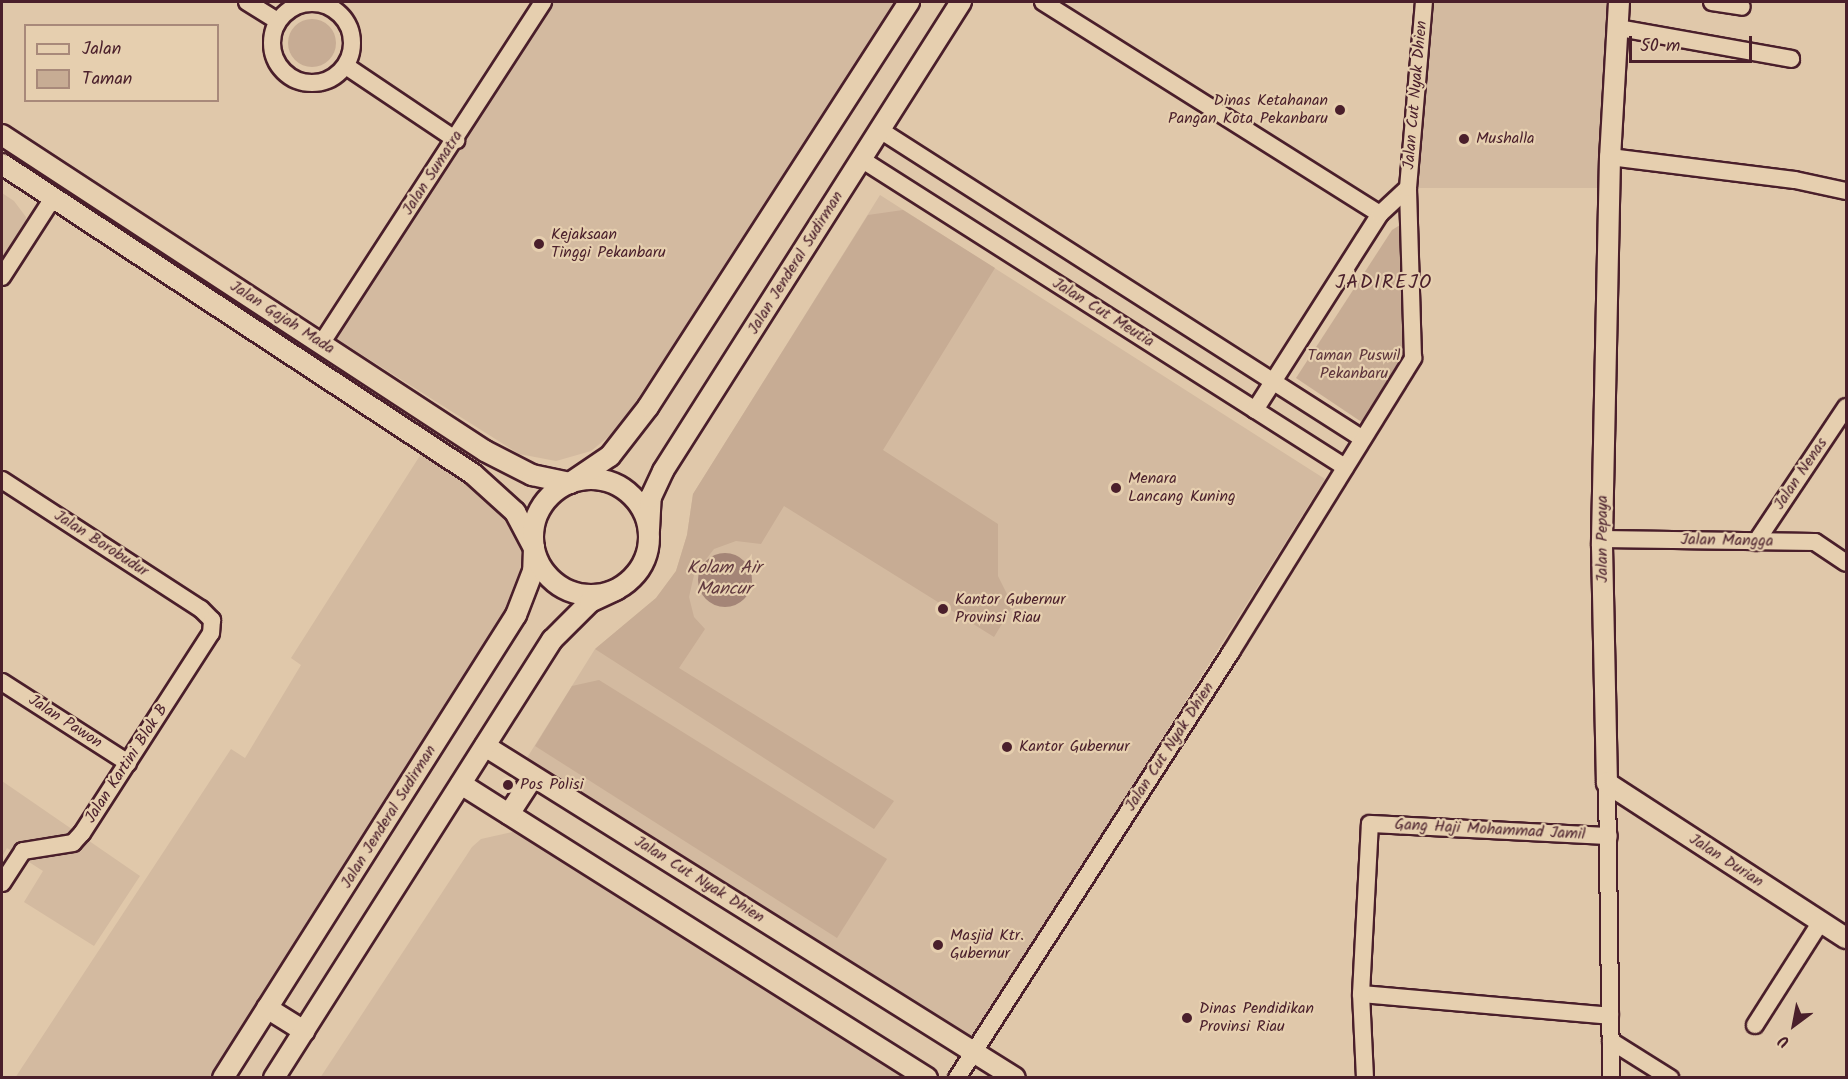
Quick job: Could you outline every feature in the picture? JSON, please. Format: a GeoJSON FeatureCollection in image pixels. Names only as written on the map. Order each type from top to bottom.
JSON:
{"type":"FeatureCollection","features":[{"type":"Feature","properties":{"kind":"main road"},"geometry":{"type":"LineString","coordinates":[[616,590],[587,595],[559,585],[547,575],[534,548],[533,533],[540,508],[554,493],[610,456],[648,407],[909,2]]}},
{"type":"Feature","properties":{"kind":"main road","name":"Jalan Jenderal Sudirman"},"geometry":{"type":"LineString","coordinates":[[649,530],[651,497],[663,471],[961,2]]}},
{"type":"Feature","properties":{"kind":"main road","name":"Jalan Pepaya"},"geometry":{"type":"LineString","coordinates":[[1607,783],[1602,539],[1610,157],[1619,2]]}},
{"type":"Feature","properties":{"kind":"main road","name":"Jalan Gajah Mada"},"geometry":{"type":"LineString","coordinates":[[2,135],[515,468],[546,480],[570,483]]}},
{"type":"Feature","properties":{"kind":"main road","name":"Jalan Gajah Mada"},"geometry":{"type":"LineString","coordinates":[[2,164],[473,474],[514,512],[534,548]]}},
{"type":"Feature","properties":{"kind":"main road"},"geometry":{"type":"LineString","coordinates":[[53,198],[66,177]]}},
{"type":"Feature","properties":{"kind":"main road"},"geometry":{"type":"LineString","coordinates":[[232,315],[245,294]]}},
{"type":"Feature","properties":{"kind":"main road"},"geometry":{"type":"LineString","coordinates":[[274,1077],[552,640],[590,603],[616,590],[639,571],[645,559],[649,530],[635,500],[621,488],[603,481],[570,483]]}},
{"type":"Feature","properties":{"kind":"main road","name":"Jalan Jenderal Sudirman"},"geometry":{"type":"LineString","coordinates":[[223,1077],[516,615],[533,572],[534,548]]}},
{"type":"Feature","properties":{"kind":"main road","name":"Jalan Cut Nyak Dhien"},"geometry":{"type":"LineString","coordinates":[[485,746],[1015,1077]]}},
{"type":"Feature","properties":{"kind":"main road"},"geometry":{"type":"LineString","coordinates":[[509,814],[533,777]]}},
{"type":"Feature","properties":{"kind":"main road","name":"Jalan Durian"},"geometry":{"type":"LineString","coordinates":[[1607,783],[1846,938]]}},
{"type":"Feature","properties":{"kind":"main road"},"geometry":{"type":"LineString","coordinates":[[461,784],[927,1077]]}},
{"type":"Feature","properties":{"kind":"main road"},"geometry":{"type":"LineString","coordinates":[[267,1008],[304,1031]]}},
{"type":"Feature","properties":{"kind":"street"},"geometry":{"type":"LineString","coordinates":[[247,2],[278,21]]}},
{"type":"Feature","properties":{"kind":"street"},"geometry":{"type":"LineString","coordinates":[[310,2],[334,9],[351,29],[352,54],[346,66],[324,82],[310,84],[285,73],[272,48],[278,21],[286,12],[310,2]]}},
{"type":"Feature","properties":{"kind":"street","name":"Jalan Sumatra"},"geometry":{"type":"LineString","coordinates":[[321,344],[456,140],[543,2]]}},
{"type":"Feature","properties":{"kind":"street"},"geometry":{"type":"LineString","coordinates":[[1043,2],[1380,214]]}},
{"type":"Feature","properties":{"kind":"street","name":"Jalan Cut Nyak Dhien"},"geometry":{"type":"LineString","coordinates":[[957,1077],[1413,358],[1408,188],[1424,2]]}},
{"type":"Feature","properties":{"kind":"street"},"geometry":{"type":"LineString","coordinates":[[1712,2],[1742,7]]}},
{"type":"Feature","properties":{"kind":"street"},"geometry":{"type":"LineString","coordinates":[[1618,28],[1791,59]]}},
{"type":"Feature","properties":{"kind":"street"},"geometry":{"type":"LineString","coordinates":[[346,66],[456,140]]}},
{"type":"Feature","properties":{"kind":"street","name":"Jalan Cut Meutia"},"geometry":{"type":"LineString","coordinates":[[880,130],[1363,439]]}},
{"type":"Feature","properties":{"kind":"street"},"geometry":{"type":"LineString","coordinates":[[1610,157],[1795,180],[1846,191]]}},
{"type":"Feature","properties":{"kind":"street","name":"Jalan Cut Meutia"},"geometry":{"type":"LineString","coordinates":[[861,159],[1346,467]]}},
{"type":"Feature","properties":{"kind":"street"},"geometry":{"type":"LineString","coordinates":[[1255,410],[1380,214],[1408,188]]}},
{"type":"Feature","properties":{"kind":"street"},"geometry":{"type":"LineString","coordinates":[[2,277],[53,198]]}},
{"type":"Feature","properties":{"kind":"street","name":"Jalan Nenas"},"geometry":{"type":"LineString","coordinates":[[1756,542],[1846,407]]}},
{"type":"Feature","properties":{"kind":"street","name":"Jalan Borobudur"},"geometry":{"type":"LineString","coordinates":[[2,480],[201,609]]}},
{"type":"Feature","properties":{"kind":"street","name":"Jalan Mangga"},"geometry":{"type":"LineString","coordinates":[[1602,539],[1815,542],[1846,563]]}},
{"type":"Feature","properties":{"kind":"street","name":"Jalan Kartini Blok B"},"geometry":{"type":"LineString","coordinates":[[2,883],[23,851],[73,843],[128,763],[211,633],[212,620],[201,609]]}},
{"type":"Feature","properties":{"kind":"street","name":"Jalan Pawon"},"geometry":{"type":"LineString","coordinates":[[2,682],[128,763]]}},
{"type":"Feature","properties":{"kind":"street","name":"Jalan Pepaya"},"geometry":{"type":"LineString","coordinates":[[1607,783],[1611,1077]]}},
{"type":"Feature","properties":{"kind":"street","name":"Gang Haji Mohammad Jamil"},"geometry":{"type":"LineString","coordinates":[[1361,994],[1370,824],[1609,836]]}},
{"type":"Feature","properties":{"kind":"street"},"geometry":{"type":"LineString","coordinates":[[1755,1025],[1820,923]]}},
{"type":"Feature","properties":{"kind":"street"},"geometry":{"type":"LineString","coordinates":[[1365,1077],[1361,994],[1610,1016]]}},
{"type":"Feature","properties":{"kind":"street"},"geometry":{"type":"LineString","coordinates":[[1611,1041],[1670,1077]]}},
{"type":"Feature","properties":{"kind":"shaded area"},"geometry":{"type":"Polygon","coordinates":[[[545,2],[897,2],[618,429],[591,451],[556,461],[519,454],[329,334],[545,2]]]}},
{"type":"Feature","properties":{"kind":"shaded area"},"geometry":{"type":"Polygon","coordinates":[[[1424,2],[1619,2],[1609,188],[1408,188],[1424,2]]]}},
{"type":"Feature","properties":{"kind":"shaded area"},"geometry":{"type":"Polygon","coordinates":[[[2,193],[14,201],[26,217],[25,232],[2,267],[2,193]]]}},
{"type":"Feature","properties":{"kind":"shaded area","name":"Kantor Gubernur Provinsi Riau"},"geometry":{"type":"Polygon","coordinates":[[[880,195],[1325,479],[973,1040],[525,761],[595,649],[656,598],[676,571],[687,535],[693,494],[880,195]]]}},
{"type":"Feature","properties":{"kind":"shaded area"},"geometry":{"type":"Polygon","coordinates":[[[421,454],[498,505],[517,527],[525,552],[527,579],[224,1077],[15,1078],[231,749],[245,758],[301,665],[291,658],[421,454]]]}},
{"type":"Feature","properties":{"kind":"shaded area"},"geometry":{"type":"Polygon","coordinates":[[[2,781],[140,876],[94,946],[24,902],[43,871],[7,848],[2,857],[2,781]]]}},
{"type":"Feature","properties":{"kind":"shaded area"},"geometry":{"type":"Polygon","coordinates":[[[517,831],[531,836],[912,1078],[320,1078],[472,847],[481,839],[517,831]]]}},
{"type":"Feature","properties":{"kind":"green space"},"geometry":{"type":"Polygon","coordinates":[[[312,19],[329,26],[336,43],[329,60],[312,67],[295,60],[288,43],[295,26],[312,19]]]}},
{"type":"Feature","properties":{"kind":"green space"},"geometry":{"type":"Polygon","coordinates":[[[903,210],[995,268],[883,450],[998,524],[998,576],[1013,606],[994,637],[784,506],[761,544],[736,541],[714,549],[694,575],[689,597],[694,617],[705,629],[679,668],[894,801],[874,829],[595,649],[656,598],[676,571],[687,535],[693,494],[868,215],[903,210]]]}},
{"type":"Feature","properties":{"kind":"green space","name":"Taman Puswil Pekanbaru"},"geometry":{"type":"Polygon","coordinates":[[[1408,220],[1409,357],[1366,425],[1296,378],[1392,230],[1408,220]]]}},
{"type":"Feature","properties":{"kind":"green space"},"geometry":{"type":"Polygon","coordinates":[[[599,680],[887,859],[837,938],[535,746],[572,686],[599,680]]]}},
{"type":"Feature","properties":{"kind":"water","name":"Kolam Air Mancur"},"geometry":{"type":"Polygon","coordinates":[[[720,553],[730,553],[740,557],[748,565],[752,580],[748,595],[740,603],[730,607],[720,607],[710,603],[702,595],[698,585],[698,575],[702,565],[710,557],[720,553]]]}},
{"type":"Feature","properties":{"kind":"place","name":"Dinas Ketahanan Pangan Kota Pekanbaru"},"geometry":{"type":"Point","coordinates":[1340,110]}},
{"type":"Feature","properties":{"kind":"place","name":"Mushalla"},"geometry":{"type":"Point","coordinates":[1464,139]}},
{"type":"Feature","properties":{"kind":"place","name":"Kejaksaan Tinggi Pekanbaru"},"geometry":{"type":"Point","coordinates":[539,244]}},
{"type":"Feature","properties":{"kind":"place","name":"Menara Lancang Kuning"},"geometry":{"type":"Point","coordinates":[1116,488]}},
{"type":"Feature","properties":{"kind":"place","name":"Kantor Gubernur Provinsi Riau"},"geometry":{"type":"Point","coordinates":[943,609]}},
{"type":"Feature","properties":{"kind":"place","name":"Kantor Gubernur"},"geometry":{"type":"Point","coordinates":[1007,747]}},
{"type":"Feature","properties":{"kind":"place","name":"Pos Polisi"},"geometry":{"type":"Point","coordinates":[508,785]}},
{"type":"Feature","properties":{"kind":"place","name":"Masjid Ktr. Gubernur"},"geometry":{"type":"Point","coordinates":[938,945]}},
{"type":"Feature","properties":{"kind":"place","name":"Dinas Pendidikan Provinsi Riau"},"geometry":{"type":"Point","coordinates":[1187,1018]}},
{"type":"Feature","properties":{"kind":"district","name":"JADIREJO"},"geometry":{"type":"Point","coordinates":[1384,283]}}]}
